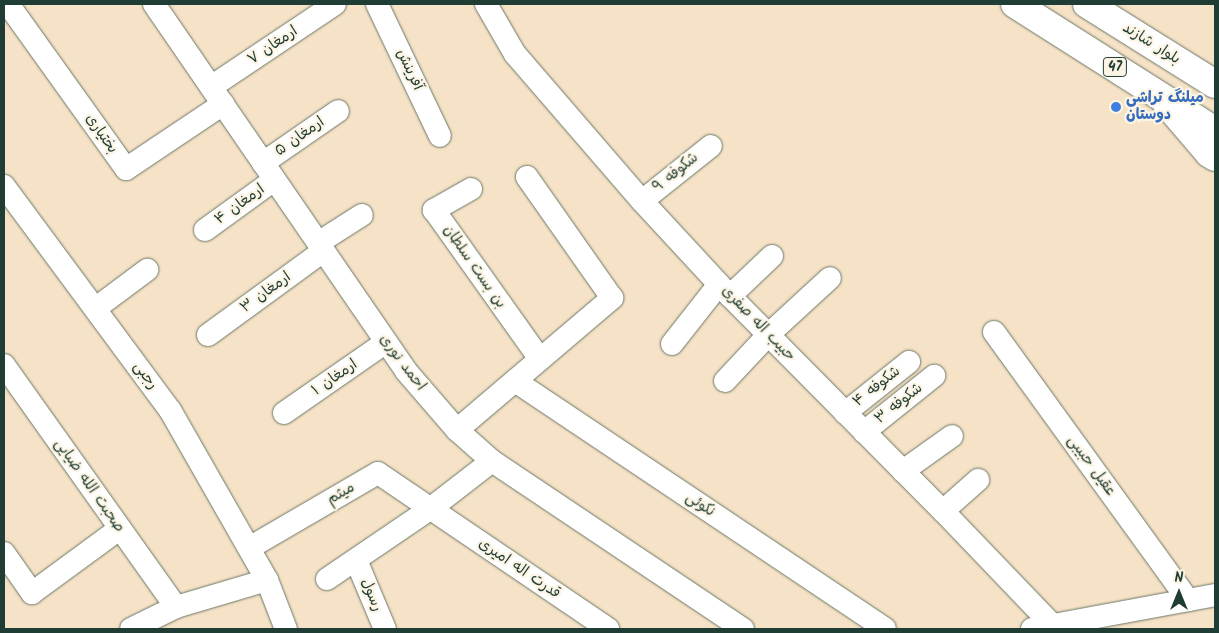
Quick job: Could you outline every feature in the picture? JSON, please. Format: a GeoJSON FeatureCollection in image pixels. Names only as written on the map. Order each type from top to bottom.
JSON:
{"type":"FeatureCollection","features":[{"type":"Feature","properties":{"kind":"main road","name":"47"},"geometry":{"type":"LineString","coordinates":[[1016,4],[1215,131]]}},
{"type":"Feature","properties":{"kind":"main road","name":"بلوار شازند"},"geometry":{"type":"LineString","coordinates":[[1088,4],[1215,84]]}},
{"type":"Feature","properties":{"kind":"main road"},"geometry":{"type":"LineString","coordinates":[[1184,65],[1215,73]]}},
{"type":"Feature","properties":{"kind":"main road"},"geometry":{"type":"LineString","coordinates":[[1162,97],[1209,153],[1215,157]]}},
{"type":"Feature","properties":{"kind":"street","name":"بختیاری"},"geometry":{"type":"LineString","coordinates":[[8,4],[126,169],[217,96]]}},
{"type":"Feature","properties":{"kind":"street","name":"احمد نوری"},"geometry":{"type":"LineString","coordinates":[[154,4],[406,372],[457,430],[492,461],[743,629]]}},
{"type":"Feature","properties":{"kind":"street","name":"ارمغان ۷"},"geometry":{"type":"LineString","coordinates":[[217,96],[335,4]]}},
{"type":"Feature","properties":{"kind":"street","name":"آفرینش"},"geometry":{"type":"LineString","coordinates":[[377,4],[440,136]]}},
{"type":"Feature","properties":{"kind":"street","name":"حبیب اله صفری"},"geometry":{"type":"LineString","coordinates":[[488,4],[515,54],[642,201],[724,290],[1055,627]]}},
{"type":"Feature","properties":{"kind":"street","name":"ارمغان ۵"},"geometry":{"type":"LineString","coordinates":[[269,171],[338,110]]}},
{"type":"Feature","properties":{"kind":"street","name":"شکوفه ۹"},"geometry":{"type":"LineString","coordinates":[[642,201],[710,146]]}},
{"type":"Feature","properties":{"kind":"street","name":"ارمغان ۴"},"geometry":{"type":"LineString","coordinates":[[205,230],[269,171]]}},
{"type":"Feature","properties":{"kind":"street"},"geometry":{"type":"LineString","coordinates":[[457,430],[612,298],[527,177]]}},
{"type":"Feature","properties":{"kind":"street","name":"رجبی"},"geometry":{"type":"LineString","coordinates":[[4,186],[170,410],[267,580],[286,629]]}},
{"type":"Feature","properties":{"kind":"street","name":"بن بست سلطان"},"geometry":{"type":"LineString","coordinates":[[471,189],[434,210],[540,359]]}},
{"type":"Feature","properties":{"kind":"street","name":"ارمغان ۳"},"geometry":{"type":"LineString","coordinates":[[208,335],[362,215]]}},
{"type":"Feature","properties":{"kind":"street"},"geometry":{"type":"LineString","coordinates":[[672,344],[724,290],[772,256]]}},
{"type":"Feature","properties":{"kind":"street"},"geometry":{"type":"LineString","coordinates":[[96,308],[147,270]]}},
{"type":"Feature","properties":{"kind":"street"},"geometry":{"type":"LineString","coordinates":[[725,380],[768,335],[830,278]]}},
{"type":"Feature","properties":{"kind":"street","name":"عقیل حبیبی"},"geometry":{"type":"LineString","coordinates":[[994,332],[1188,600]]}},
{"type":"Feature","properties":{"kind":"street","name":"ارمغان ۱"},"geometry":{"type":"LineString","coordinates":[[284,413],[386,342]]}},
{"type":"Feature","properties":{"kind":"street","name":"شکوفه ۴"},"geometry":{"type":"LineString","coordinates":[[845,412],[909,362]]}},
{"type":"Feature","properties":{"kind":"street","name":"صحبت الله ضیایی"},"geometry":{"type":"LineString","coordinates":[[4,365],[176,607]]}},
{"type":"Feature","properties":{"kind":"street","name":"شکوفه ۳"},"geometry":{"type":"LineString","coordinates":[[864,432],[934,376]]}},
{"type":"Feature","properties":{"kind":"street","name":"نکوئی"},"geometry":{"type":"LineString","coordinates":[[515,381],[885,629]]}},
{"type":"Feature","properties":{"kind":"street"},"geometry":{"type":"LineString","coordinates":[[903,471],[952,436]]}},
{"type":"Feature","properties":{"kind":"street"},"geometry":{"type":"LineString","coordinates":[[327,579],[430,509],[492,461]]}},
{"type":"Feature","properties":{"kind":"street","name":"میثم"},"geometry":{"type":"LineString","coordinates":[[249,548],[378,473],[430,509]]}},
{"type":"Feature","properties":{"kind":"street"},"geometry":{"type":"LineString","coordinates":[[943,512],[978,480]]}},
{"type":"Feature","properties":{"kind":"street","name":"قدرت اله امیری"},"geometry":{"type":"LineString","coordinates":[[430,509],[608,629]]}},
{"type":"Feature","properties":{"kind":"street"},"geometry":{"type":"LineString","coordinates":[[4,552],[32,593],[119,529]]}},
{"type":"Feature","properties":{"kind":"street","name":"رسول"},"geometry":{"type":"LineString","coordinates":[[356,560],[385,629]]}},
{"type":"Feature","properties":{"kind":"street"},"geometry":{"type":"LineString","coordinates":[[131,629],[176,607],[267,580]]}},
{"type":"Feature","properties":{"kind":"street"},"geometry":{"type":"LineString","coordinates":[[1032,629],[1055,627],[1215,595]]}},
{"type":"Feature","properties":{"kind":"place","name":"میلنگ تراشی دوستان"},"geometry":{"type":"Point","coordinates":[1116,107]}}]}
